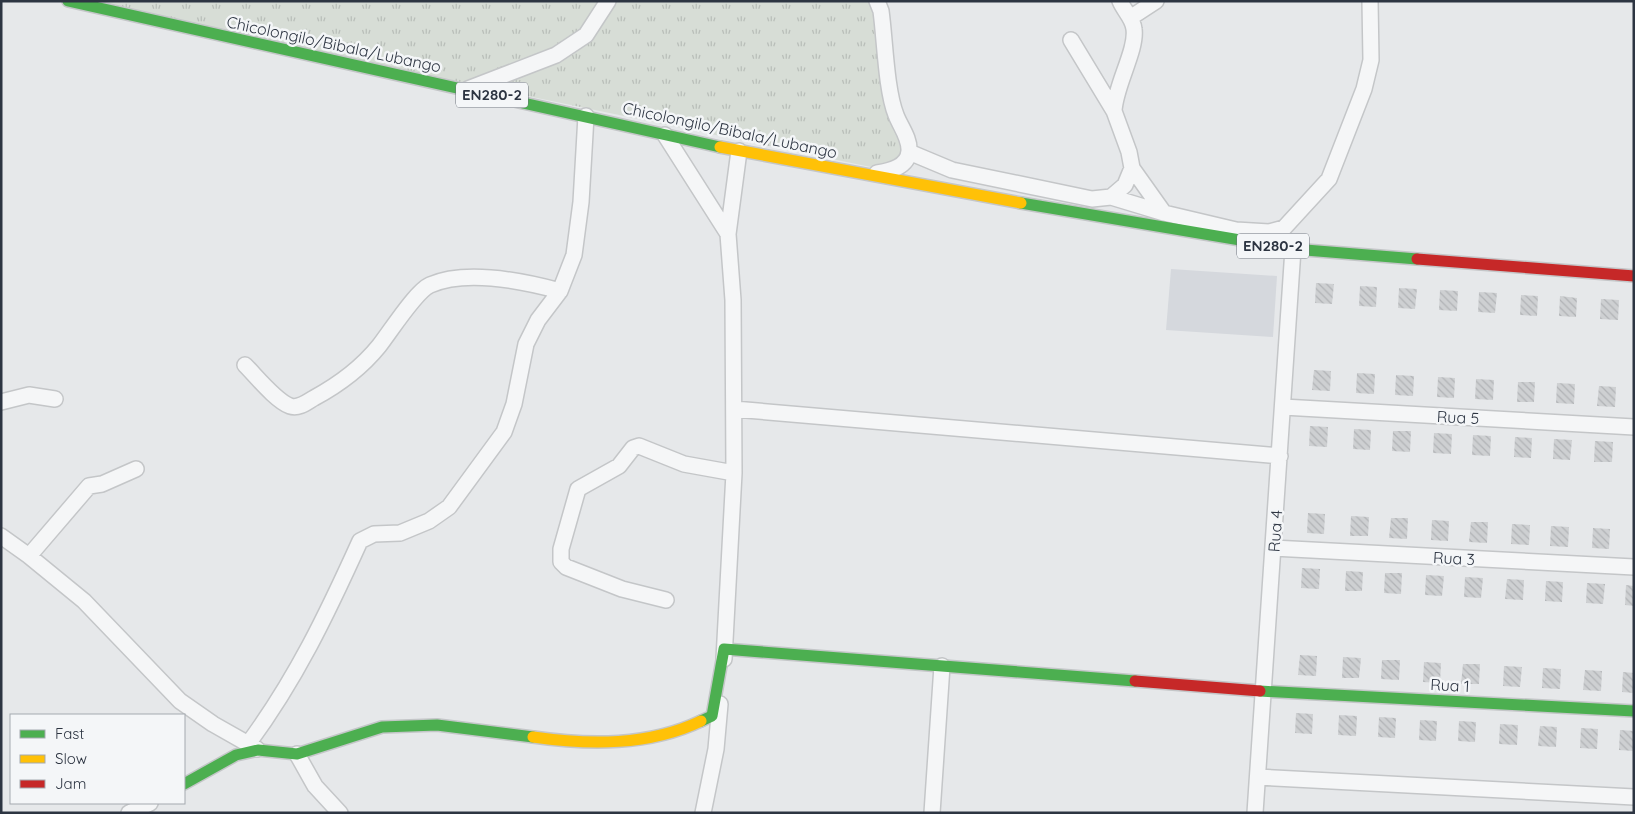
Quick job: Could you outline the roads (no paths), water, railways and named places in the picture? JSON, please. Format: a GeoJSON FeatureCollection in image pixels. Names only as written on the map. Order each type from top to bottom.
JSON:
{"type":"FeatureCollection","features":[{"type":"Feature","properties":{"kind":"main road","name":"Chicolongilo/Bibala/Lubango"},"geometry":{"type":"LineString","coordinates":[[68,1],[739,151],[1137,224],[1293,249]]}},
{"type":"Feature","properties":{"kind":"main road","name":"EN280-2"},"geometry":{"type":"LineString","coordinates":[[1293,249],[1634,276]]}},
{"type":"Feature","properties":{"kind":"main road"},"geometry":{"type":"LineString","coordinates":[[185,783],[253,747],[297,754],[382,727],[437,725],[568,742],[632,741],[681,731],[712,716],[724,649]]}},
{"type":"Feature","properties":{"kind":"main road","name":"Rua 1"},"geometry":{"type":"LineString","coordinates":[[724,649],[1264,691],[1634,712]]}},
{"type":"Feature","properties":{"kind":"street"},"geometry":{"type":"LineString","coordinates":[[468,90],[556,55],[586,35],[608,1]]}},
{"type":"Feature","properties":{"kind":"street"},"geometry":{"type":"LineString","coordinates":[[863,174],[890,172],[903,164],[909,152],[908,140],[895,113],[881,12],[877,1]]}},
{"type":"Feature","properties":{"kind":"street"},"geometry":{"type":"LineString","coordinates":[[1114,111],[1114,101],[1132,45],[1134,29],[1120,1]]}},
{"type":"Feature","properties":{"kind":"street"},"geometry":{"type":"LineString","coordinates":[[1130,18],[1156,1]]}},
{"type":"Feature","properties":{"kind":"street"},"geometry":{"type":"LineString","coordinates":[[909,152],[952,170],[1092,199],[1111,197],[1164,213],[1236,230],[1269,232],[1284,228],[1329,179],[1364,89],[1371,60],[1370,1]]}},
{"type":"Feature","properties":{"kind":"street"},"geometry":{"type":"LineString","coordinates":[[1072,40],[1114,111],[1129,152],[1132,168],[1164,213]]}},
{"type":"Feature","properties":{"kind":"street"},"geometry":{"type":"LineString","coordinates":[[1,536],[29,556],[84,601],[180,701],[213,724],[253,747],[304,658],[360,541],[374,534],[400,533],[429,521],[449,507],[504,432],[514,404],[526,344],[538,320],[560,291],[574,255],[581,202],[586,116]]}},
{"type":"Feature","properties":{"kind":"street"},"geometry":{"type":"LineString","coordinates":[[665,135],[728,234]]}},
{"type":"Feature","properties":{"kind":"street"},"geometry":{"type":"LineString","coordinates":[[703,813],[716,749],[734,473],[732,300],[728,234],[739,151]]}},
{"type":"Feature","properties":{"kind":"street"},"geometry":{"type":"LineString","coordinates":[[1111,197],[1126,185],[1132,168]]}},
{"type":"Feature","properties":{"kind":"street","name":"Rua 4"},"geometry":{"type":"LineString","coordinates":[[1255,813],[1293,249]]}},
{"type":"Feature","properties":{"kind":"street"},"geometry":{"type":"LineString","coordinates":[[245,365],[280,399],[291,406],[301,406],[359,367],[378,347],[427,286],[446,280],[475,278],[526,282],[560,291]]}},
{"type":"Feature","properties":{"kind":"street"},"geometry":{"type":"LineString","coordinates":[[1,402],[29,395],[56,399]]}},
{"type":"Feature","properties":{"kind":"street","name":"Rua 5"},"geometry":{"type":"LineString","coordinates":[[1283,407],[1634,427]]}},
{"type":"Feature","properties":{"kind":"street"},"geometry":{"type":"LineString","coordinates":[[734,409],[1280,456]]}},
{"type":"Feature","properties":{"kind":"street"},"geometry":{"type":"LineString","coordinates":[[666,600],[622,589],[566,567],[561,562],[561,549],[578,489],[619,466],[633,448],[639,446],[684,464],[734,473]]}},
{"type":"Feature","properties":{"kind":"street"},"geometry":{"type":"LineString","coordinates":[[29,556],[89,486],[102,484],[136,470]]}},
{"type":"Feature","properties":{"kind":"street","name":"Rua 3"},"geometry":{"type":"LineString","coordinates":[[1274,548],[1634,567]]}},
{"type":"Feature","properties":{"kind":"street"},"geometry":{"type":"LineString","coordinates":[[932,813],[942,666]]}},
{"type":"Feature","properties":{"kind":"street"},"geometry":{"type":"LineString","coordinates":[[297,754],[315,786],[340,813]]}},
{"type":"Feature","properties":{"kind":"street"},"geometry":{"type":"LineString","coordinates":[[1258,777],[1634,797]]}},
{"type":"Feature","properties":{"kind":"street"},"geometry":{"type":"LineString","coordinates":[[129,813],[148,804]]}}]}
